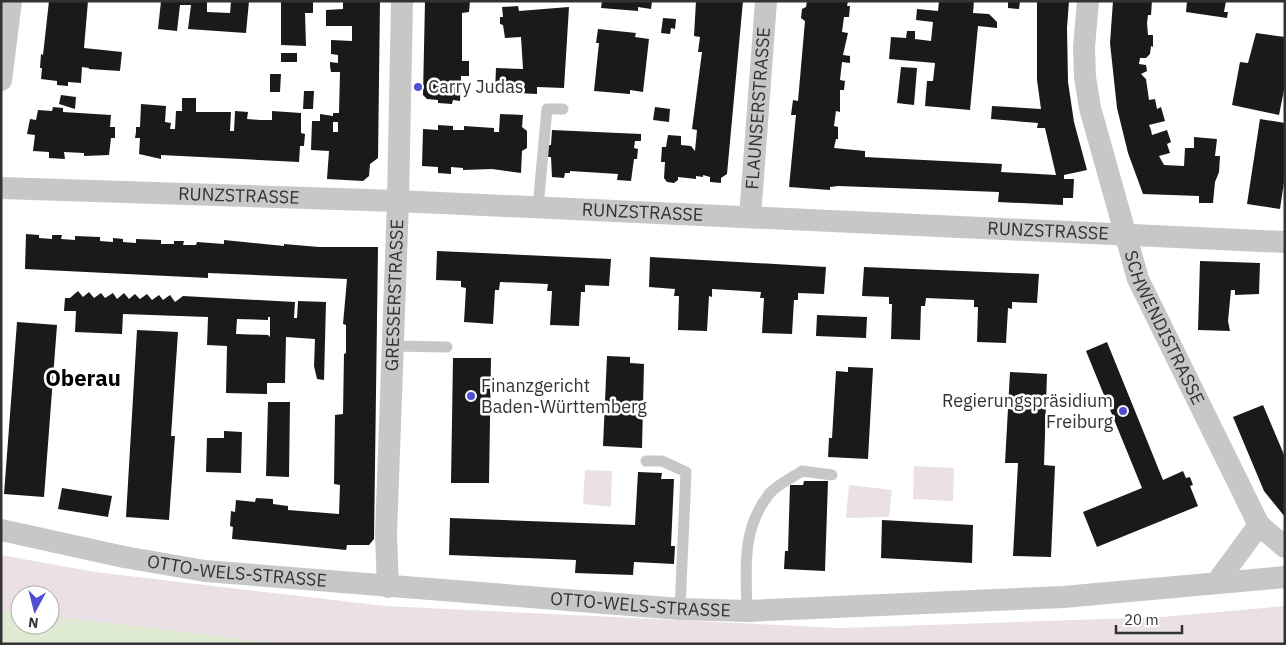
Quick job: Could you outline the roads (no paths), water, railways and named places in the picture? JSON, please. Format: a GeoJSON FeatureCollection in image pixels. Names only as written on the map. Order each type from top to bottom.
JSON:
{"type":"FeatureCollection","features":[{"type":"Feature","properties":{"kind":"street"},"geometry":{"type":"LineString","coordinates":[[1,80],[11,1]]}},
{"type":"Feature","properties":{"kind":"street","name":"GRESSERSTRASSE"},"geometry":{"type":"LineString","coordinates":[[388,587],[386,535],[398,201],[402,1]]}},
{"type":"Feature","properties":{"kind":"street","name":"FLAUNSERSTRASSE"},"geometry":{"type":"LineString","coordinates":[[750,217],[766,1]]}},
{"type":"Feature","properties":{"kind":"street","name":"SCHWENDISTRASSE"},"geometry":{"type":"LineString","coordinates":[[1088,1],[1084,47],[1085,77],[1090,108],[1138,279],[1259,525],[1285,547]]}},
{"type":"Feature","properties":{"kind":"street","name":"RUNZSTRASSE"},"geometry":{"type":"LineString","coordinates":[[1,188],[398,201],[1126,233],[1285,242]]}},
{"type":"Feature","properties":{"kind":"street"},"geometry":{"type":"LineString","coordinates":[[1217,582],[1259,525]]}},
{"type":"Feature","properties":{"kind":"street","name":"OTTO-WELS-STRASSE"},"geometry":{"type":"LineString","coordinates":[[1,530],[124,558],[205,572],[680,609],[747,611],[1063,598],[1285,576]]}},
{"type":"Feature","properties":{"kind":"lane"},"geometry":{"type":"LineString","coordinates":[[538,207],[547,108],[563,110]]}},
{"type":"Feature","properties":{"kind":"lane"},"geometry":{"type":"LineString","coordinates":[[393,346],[447,347]]}},
{"type":"Feature","properties":{"kind":"lane"},"geometry":{"type":"LineString","coordinates":[[646,461],[662,461],[686,472],[680,609]]}},
{"type":"Feature","properties":{"kind":"lane"},"geometry":{"type":"LineString","coordinates":[[747,611],[746,556],[748,535],[761,508],[771,492],[802,471],[832,475]]}},
{"type":"Feature","properties":{"kind":"place","name":"Carry Judas"},"geometry":{"type":"Point","coordinates":[418,87]}},
{"type":"Feature","properties":{"kind":"place","name":"Finanzgericht Baden-Württemberg"},"geometry":{"type":"Point","coordinates":[471,396]}},
{"type":"Feature","properties":{"kind":"place","name":"Regierungspräsidium Freiburg"},"geometry":{"type":"Point","coordinates":[1123,411]}},
{"type":"Feature","properties":{"kind":"district","name":"Oberau"},"geometry":{"type":"Point","coordinates":[83,378]}}]}
